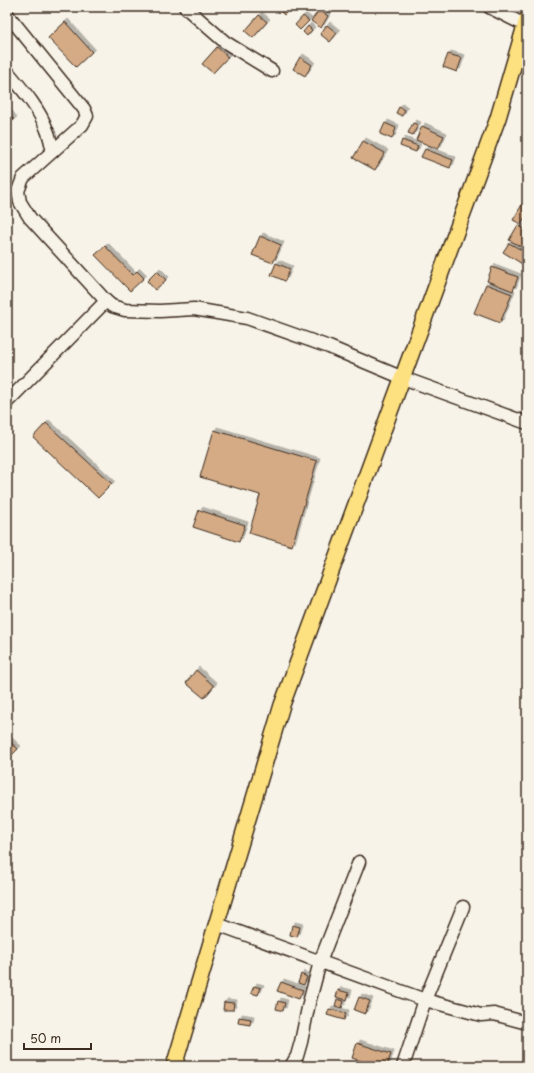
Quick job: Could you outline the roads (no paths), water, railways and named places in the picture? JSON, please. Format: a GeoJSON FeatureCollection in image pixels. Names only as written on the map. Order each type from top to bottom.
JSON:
{"type":"FeatureCollection","features":[{"type":"Feature","properties":{"kind":"main road"},"geometry":{"type":"LineString","coordinates":[[174,1066],[282,705],[498,118],[526,22]]}},
{"type":"Feature","properties":{"kind":"street"},"geometry":{"type":"LineString","coordinates":[[185,7],[225,42],[272,71]]}},
{"type":"Feature","properties":{"kind":"street"},"geometry":{"type":"LineString","coordinates":[[489,7],[526,22]]}},
{"type":"Feature","properties":{"kind":"street"},"geometry":{"type":"LineString","coordinates":[[7,14],[84,110],[87,116],[82,125],[23,178],[18,191],[20,202],[30,218],[106,301],[120,309],[137,312],[194,309],[248,318],[329,347],[402,378],[527,423]]}},
{"type":"Feature","properties":{"kind":"street"},"geometry":{"type":"LineString","coordinates":[[7,71],[30,100],[43,120],[48,131],[53,151]]}},
{"type":"Feature","properties":{"kind":"street"},"geometry":{"type":"LineString","coordinates":[[7,402],[106,301]]}},
{"type":"Feature","properties":{"kind":"street"},"geometry":{"type":"LineString","coordinates":[[291,1066],[297,1056],[302,1042],[309,1003],[320,962],[359,862]]}},
{"type":"Feature","properties":{"kind":"street"},"geometry":{"type":"LineString","coordinates":[[403,1066],[425,1000],[464,907]]}},
{"type":"Feature","properties":{"kind":"street"},"geometry":{"type":"LineString","coordinates":[[217,924],[425,1000],[481,1015],[494,1014],[527,1023]]}}]}
